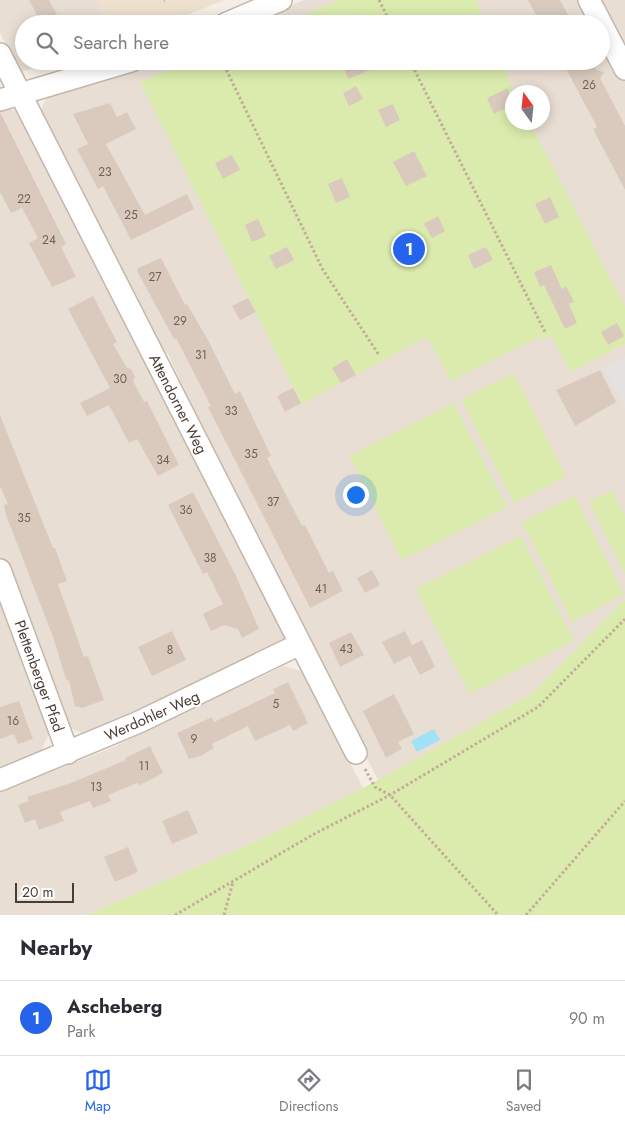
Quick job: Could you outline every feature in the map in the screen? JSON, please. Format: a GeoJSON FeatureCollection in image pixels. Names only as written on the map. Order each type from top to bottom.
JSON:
{"type":"FeatureCollection","features":[{"type":"Feature","properties":{"kind":"street"},"geometry":{"type":"LineString","coordinates":[[246,15],[282,0]]}},
{"type":"Feature","properties":{"kind":"street"},"geometry":{"type":"LineString","coordinates":[[589,0],[597,15]]}},
{"type":"Feature","properties":{"kind":"street"},"geometry":{"type":"LineString","coordinates":[[610,40],[625,69]]}},
{"type":"Feature","properties":{"kind":"street","name":"Attendorner Weg"},"geometry":{"type":"LineString","coordinates":[[0,54],[356,753]]}},
{"type":"Feature","properties":{"kind":"street"},"geometry":{"type":"LineString","coordinates":[[0,100],[101,70]]}},
{"type":"Feature","properties":{"kind":"street","name":"Plettenberger Pfad"},"geometry":{"type":"LineString","coordinates":[[0,570],[68,753]]}},
{"type":"Feature","properties":{"kind":"street","name":"Werdohler Weg"},"geometry":{"type":"LineString","coordinates":[[0,780],[68,753],[211,689],[300,644]]}},
{"type":"Feature","properties":{"kind":"path"},"geometry":{"type":"LineString","coordinates":[[379,0],[386,15]]}},
{"type":"Feature","properties":{"kind":"path"},"geometry":{"type":"LineString","coordinates":[[226,70],[324,270],[379,355]]}},
{"type":"Feature","properties":{"kind":"path"},"geometry":{"type":"LineString","coordinates":[[414,70],[545,332]]}},
{"type":"Feature","properties":{"kind":"path"},"geometry":{"type":"LineString","coordinates":[[175,915],[314,834],[390,795],[538,707],[625,620]]}},
{"type":"Feature","properties":{"kind":"path"},"geometry":{"type":"LineString","coordinates":[[356,753],[375,787],[390,795],[498,915]]}},
{"type":"Feature","properties":{"kind":"path"},"geometry":{"type":"LineString","coordinates":[[526,915],[625,801]]}},
{"type":"Feature","properties":{"kind":"path"},"geometry":{"type":"LineString","coordinates":[[224,915],[233,881]]}},
{"type":"Feature","properties":{"kind":"shaded area"},"geometry":{"type":"Polygon","coordinates":[[[0,0],[97,0],[104,15],[15,15],[15,62],[0,33],[0,0]]]}},
{"type":"Feature","properties":{"kind":"shaded area"},"geometry":{"type":"Polygon","coordinates":[[[97,0],[224,0],[187,15],[104,15],[97,0]]]}},
{"type":"Feature","properties":{"kind":"shaded area"},"geometry":{"type":"Polygon","coordinates":[[[304,0],[585,0],[592,15],[268,15],[304,0]]]}},
{"type":"Feature","properties":{"kind":"shaded area"},"geometry":{"type":"Polygon","coordinates":[[[600,0],[625,0],[625,48],[610,19],[610,15],[608,15],[600,0]]]}},
{"type":"Feature","properties":{"kind":"shaded area"},"geometry":{"type":"Polygon","coordinates":[[[610,49],[625,78],[625,599],[533,693],[378,780],[185,404],[185,391],[168,354],[152,341],[41,116],[43,104],[51,94],[124,70],[610,70],[610,49]]]}},
{"type":"Feature","properties":{"kind":"shaded area"},"geometry":{"type":"Polygon","coordinates":[[[5,108],[19,112],[285,636],[284,641],[273,650],[84,734],[66,726],[0,557],[0,109],[5,108]]]}},
{"type":"Feature","properties":{"kind":"shaded area"},"geometry":{"type":"Polygon","coordinates":[[[625,357],[625,410],[603,368],[625,357]]]}},
{"type":"Feature","properties":{"kind":"shaded area"},"geometry":{"type":"Polygon","coordinates":[[[0,598],[50,732],[41,751],[0,767],[0,598]]]}},
{"type":"Feature","properties":{"kind":"shaded area"},"geometry":{"type":"Polygon","coordinates":[[[284,666],[304,672],[363,788],[268,836],[87,915],[0,915],[0,792],[109,749],[284,666]]]}},
{"type":"Feature","properties":{"kind":"green space"},"geometry":{"type":"Polygon","coordinates":[[[340,0],[476,0],[482,15],[304,15],[340,0]]]}},
{"type":"Feature","properties":{"kind":"green space"},"geometry":{"type":"Polygon","coordinates":[[[169,70],[505,70],[511,85],[505,85],[505,130],[534,130],[625,307],[625,344],[570,372],[551,336],[542,340],[539,337],[451,381],[427,337],[302,404],[140,82],[169,70]]]}},
{"type":"Feature","properties":{"kind":"green space"},"geometry":{"type":"Polygon","coordinates":[[[514,373],[566,477],[514,503],[461,399],[514,373]]]}},
{"type":"Feature","properties":{"kind":"green space"},"geometry":{"type":"Polygon","coordinates":[[[454,403],[507,507],[402,560],[349,456],[454,403]]]}},
{"type":"Feature","properties":{"kind":"green space"},"geometry":{"type":"Polygon","coordinates":[[[612,490],[625,516],[625,574],[589,502],[612,490]]]}},
{"type":"Feature","properties":{"kind":"green space"},"geometry":{"type":"Polygon","coordinates":[[[575,496],[624,594],[572,622],[522,522],[575,496]]]}},
{"type":"Feature","properties":{"kind":"green space"},"geometry":{"type":"Polygon","coordinates":[[[521,536],[574,641],[470,694],[416,589],[521,536]]]}},
{"type":"Feature","properties":{"kind":"green space"},"geometry":{"type":"Polygon","coordinates":[[[625,599],[625,915],[87,915],[268,836],[378,780],[533,693],[625,599]]]}},
{"type":"Feature","properties":{"kind":"water"},"geometry":{"type":"Polygon","coordinates":[[[434,729],[440,740],[417,752],[411,741],[434,729]]]}},
{"type":"Feature","properties":{"kind":"building"},"geometry":{"type":"Polygon","coordinates":[[[29,0],[49,0],[57,15],[37,15],[29,0]]]}},
{"type":"Feature","properties":{"kind":"building"},"geometry":{"type":"Polygon","coordinates":[[[528,0],[560,0],[568,15],[536,15],[528,0]]]}},
{"type":"Feature","properties":{"kind":"building"},"geometry":{"type":"Polygon","coordinates":[[[345,70],[370,70],[348,79],[345,70]]]}},
{"type":"Feature","properties":{"kind":"building"},"geometry":{"type":"Polygon","coordinates":[[[567,70],[596,70],[604,72],[600,78],[625,126],[625,190],[593,129],[597,127],[567,70]]]}},
{"type":"Feature","properties":{"kind":"building"},"geometry":{"type":"Polygon","coordinates":[[[356,86],[363,99],[349,106],[343,93],[356,86]]]}},
{"type":"Feature","properties":{"kind":"building"},"geometry":{"type":"Polygon","coordinates":[[[505,89],[505,108],[494,114],[487,98],[505,89]]]}},
{"type":"Feature","properties":{"kind":"building"},"geometry":{"type":"Polygon","coordinates":[[[110,103],[117,117],[127,112],[136,129],[106,144],[145,215],[187,194],[194,209],[131,240],[103,186],[98,189],[77,149],[88,144],[73,114],[110,103]]]}},
{"type":"Feature","properties":{"kind":"building"},"geometry":{"type":"Polygon","coordinates":[[[393,104],[400,120],[386,127],[378,110],[393,104]]]}},
{"type":"Feature","properties":{"kind":"building"},"geometry":{"type":"Polygon","coordinates":[[[0,112],[66,244],[61,247],[76,277],[52,287],[29,243],[38,238],[22,208],[11,213],[0,192],[0,112]]]}},
{"type":"Feature","properties":{"kind":"building"},"geometry":{"type":"Polygon","coordinates":[[[414,151],[427,176],[406,186],[393,162],[414,151]]]}},
{"type":"Feature","properties":{"kind":"building"},"geometry":{"type":"Polygon","coordinates":[[[232,155],[240,170],[223,179],[215,163],[232,155]]]}},
{"type":"Feature","properties":{"kind":"building"},"geometry":{"type":"Polygon","coordinates":[[[342,178],[350,197],[336,203],[328,184],[342,178]]]}},
{"type":"Feature","properties":{"kind":"building"},"geometry":{"type":"Polygon","coordinates":[[[550,197],[559,217],[545,224],[535,204],[550,197]]]}},
{"type":"Feature","properties":{"kind":"building"},"geometry":{"type":"Polygon","coordinates":[[[438,216],[445,231],[432,238],[424,224],[438,216]]]}},
{"type":"Feature","properties":{"kind":"building"},"geometry":{"type":"Polygon","coordinates":[[[258,219],[266,236],[252,242],[245,225],[258,219]]]}},
{"type":"Feature","properties":{"kind":"building"},"geometry":{"type":"Polygon","coordinates":[[[287,247],[294,260],[276,269],[269,256],[287,247]]]}},
{"type":"Feature","properties":{"kind":"building"},"geometry":{"type":"Polygon","coordinates":[[[486,247],[493,260],[474,269],[468,255],[486,247]]]}},
{"type":"Feature","properties":{"kind":"building"},"geometry":{"type":"Polygon","coordinates":[[[161,258],[185,305],[187,304],[208,340],[235,394],[240,391],[271,456],[267,458],[302,526],[305,525],[329,573],[333,571],[343,591],[310,608],[208,407],[211,406],[176,338],[174,339],[137,271],[138,268],[161,258]]]}},
{"type":"Feature","properties":{"kind":"building"},"geometry":{"type":"Polygon","coordinates":[[[551,265],[562,289],[566,286],[574,302],[569,304],[577,323],[565,329],[544,285],[540,287],[534,272],[551,265]]]}},
{"type":"Feature","properties":{"kind":"building"},"geometry":{"type":"Polygon","coordinates":[[[93,296],[117,342],[113,344],[127,368],[131,369],[135,377],[133,381],[144,402],[147,401],[179,465],[158,476],[137,439],[129,443],[109,405],[87,416],[80,403],[110,388],[68,309],[93,296]]]}},
{"type":"Feature","properties":{"kind":"building"},"geometry":{"type":"Polygon","coordinates":[[[248,298],[256,312],[240,320],[232,306],[248,298]]]}},
{"type":"Feature","properties":{"kind":"building"},"geometry":{"type":"Polygon","coordinates":[[[617,323],[624,336],[608,345],[601,332],[617,323]]]}},
{"type":"Feature","properties":{"kind":"building"},"geometry":{"type":"Polygon","coordinates":[[[347,359],[356,375],[341,383],[332,368],[347,359]]]}},
{"type":"Feature","properties":{"kind":"building"},"geometry":{"type":"Polygon","coordinates":[[[600,370],[616,402],[575,426],[556,390],[600,370]]]}},
{"type":"Feature","properties":{"kind":"building"},"geometry":{"type":"Polygon","coordinates":[[[293,388],[301,403],[285,412],[277,396],[293,388]]]}},
{"type":"Feature","properties":{"kind":"building"},"geometry":{"type":"Polygon","coordinates":[[[0,415],[53,548],[55,548],[67,581],[58,584],[84,657],[88,656],[104,700],[82,708],[75,706],[69,681],[66,679],[53,637],[6,515],[4,505],[8,504],[0,486],[0,415]]]}},
{"type":"Feature","properties":{"kind":"building"},"geometry":{"type":"Polygon","coordinates":[[[193,492],[236,576],[259,629],[242,638],[238,629],[224,625],[211,631],[203,614],[223,604],[207,572],[203,574],[168,505],[193,492]]]}},
{"type":"Feature","properties":{"kind":"building"},"geometry":{"type":"Polygon","coordinates":[[[372,570],[380,585],[365,593],[357,578],[372,570]]]}},
{"type":"Feature","properties":{"kind":"building"},"geometry":{"type":"Polygon","coordinates":[[[172,631],[186,660],[152,676],[138,647],[172,631]]]}},
{"type":"Feature","properties":{"kind":"building"},"geometry":{"type":"Polygon","coordinates":[[[405,631],[412,645],[422,640],[435,667],[420,675],[410,656],[394,664],[382,642],[405,631]]]}},
{"type":"Feature","properties":{"kind":"building"},"geometry":{"type":"Polygon","coordinates":[[[351,632],[364,655],[340,667],[329,643],[351,632]]]}},
{"type":"Feature","properties":{"kind":"building"},"geometry":{"type":"Polygon","coordinates":[[[288,682],[308,723],[293,731],[290,725],[255,741],[248,726],[212,744],[214,748],[201,756],[189,759],[177,733],[212,717],[214,722],[275,693],[273,689],[288,682]]]}},
{"type":"Feature","properties":{"kind":"building"},"geometry":{"type":"Polygon","coordinates":[[[394,694],[414,734],[398,742],[402,749],[386,758],[363,711],[394,694]]]}},
{"type":"Feature","properties":{"kind":"building"},"geometry":{"type":"Polygon","coordinates":[[[19,701],[33,739],[18,744],[14,734],[0,739],[0,707],[19,701]]]}},
{"type":"Feature","properties":{"kind":"building"},"geometry":{"type":"Polygon","coordinates":[[[150,746],[163,773],[140,785],[137,783],[108,795],[111,801],[93,808],[90,801],[60,812],[64,821],[39,830],[35,819],[25,823],[18,805],[29,801],[27,797],[71,783],[126,760],[125,758],[150,746]]]}},
{"type":"Feature","properties":{"kind":"building"},"geometry":{"type":"Polygon","coordinates":[[[188,810],[198,833],[172,844],[162,821],[188,810]]]}},
{"type":"Feature","properties":{"kind":"building"},"geometry":{"type":"Polygon","coordinates":[[[128,847],[138,872],[115,882],[104,857],[128,847]]]}},
{"type":"Feature","properties":{"kind":"place","name":"Ascheberg"},"geometry":{"type":"Point","coordinates":[409,249]}}]}
